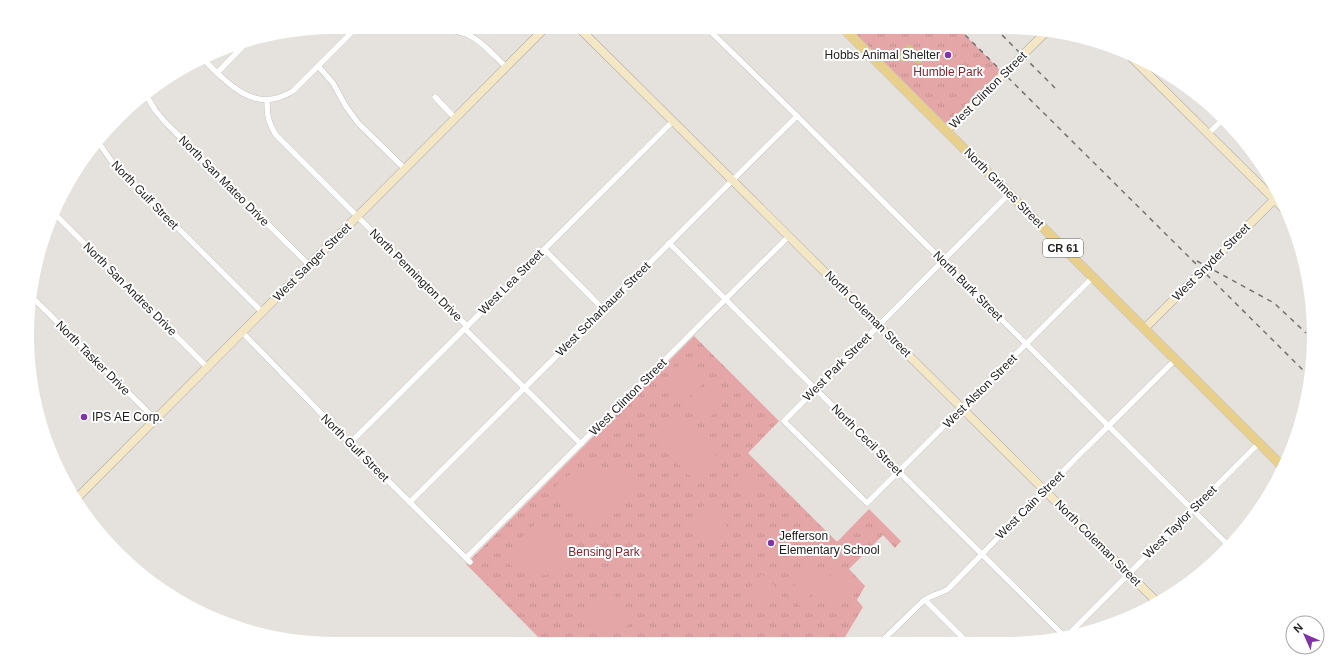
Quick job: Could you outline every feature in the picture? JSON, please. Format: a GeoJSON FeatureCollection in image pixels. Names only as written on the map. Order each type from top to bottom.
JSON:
{"type":"FeatureCollection","features":[{"type":"Feature","properties":{"kind":"main road","name":"North Grimes Street"},"geometry":{"type":"LineString","coordinates":[[848,34],[1279,463]]}},
{"type":"Feature","properties":{"kind":"street"},"geometry":{"type":"LineString","coordinates":[[207,63],[217,73],[242,93],[257,100],[267,100],[286,96],[293,91],[350,34]]}},
{"type":"Feature","properties":{"kind":"street"},"geometry":{"type":"LineString","coordinates":[[465,34],[476,39],[506,67]]}},
{"type":"Feature","properties":{"kind":"street","name":"West Sanger Street"},"geometry":{"type":"LineString","coordinates":[[80,495],[539,34]]}},
{"type":"Feature","properties":{"kind":"street","name":"North Coleman Street"},"geometry":{"type":"LineString","coordinates":[[585,34],[1153,598]]}},
{"type":"Feature","properties":{"kind":"street","name":"North Burk Street"},"geometry":{"type":"LineString","coordinates":[[713,34],[1225,542]]}},
{"type":"Feature","properties":{"kind":"street","name":"West Clinton Street"},"geometry":{"type":"LineString","coordinates":[[946,131],[1041,37]]}},
{"type":"Feature","properties":{"kind":"street"},"geometry":{"type":"LineString","coordinates":[[217,73],[239,50]]}},
{"type":"Feature","properties":{"kind":"street"},"geometry":{"type":"LineString","coordinates":[[318,66],[333,84],[345,106],[358,123],[405,169]]}},
{"type":"Feature","properties":{"kind":"street"},"geometry":{"type":"LineString","coordinates":[[1151,71],[1209,133],[1270,190]]}},
{"type":"Feature","properties":{"kind":"street"},"geometry":{"type":"LineString","coordinates":[[435,98],[456,118]]}},
{"type":"Feature","properties":{"kind":"street","name":"North San Mateo Drive"},"geometry":{"type":"LineString","coordinates":[[149,99],[165,122],[309,265]]}},
{"type":"Feature","properties":{"kind":"street","name":"North Pennington Drive"},"geometry":{"type":"LineString","coordinates":[[267,100],[267,113],[270,125],[276,135],[466,327],[524,388],[581,444]]}},
{"type":"Feature","properties":{"kind":"street","name":"West Scharbauer Street"},"geometry":{"type":"LineString","coordinates":[[410,502],[797,116]]}},
{"type":"Feature","properties":{"kind":"street","name":"West Lea Street"},"geometry":{"type":"LineString","coordinates":[[350,443],[673,121]]}},
{"type":"Feature","properties":{"kind":"street"},"geometry":{"type":"LineString","coordinates":[[1209,133],[1219,123]]}},
{"type":"Feature","properties":{"kind":"street","name":"North Gulf Street"},"geometry":{"type":"LineString","coordinates":[[101,146],[112,162],[262,312]]}},
{"type":"Feature","properties":{"kind":"street","name":"West Park Street"},"geometry":{"type":"LineString","coordinates":[[867,503],[784,421],[1009,194]]}},
{"type":"Feature","properties":{"kind":"street","name":"West Snyder Street"},"geometry":{"type":"LineString","coordinates":[[1144,329],[1275,199]]}},
{"type":"Feature","properties":{"kind":"street","name":"North San Andres Drive"},"geometry":{"type":"LineString","coordinates":[[58,217],[208,367]]}},
{"type":"Feature","properties":{"kind":"street","name":"West Clinton Street"},"geometry":{"type":"LineString","coordinates":[[468,560],[581,444],[789,236]]}},
{"type":"Feature","properties":{"kind":"street","name":"North Cecil Street"},"geometry":{"type":"LineString","coordinates":[[669,243],[1060,632]]}},
{"type":"Feature","properties":{"kind":"street"},"geometry":{"type":"LineString","coordinates":[[544,249],[603,309]]}},
{"type":"Feature","properties":{"kind":"street","name":"West Alston Street"},"geometry":{"type":"LineString","coordinates":[[867,503],[1092,277]]}},
{"type":"Feature","properties":{"kind":"street","name":"North Tasker Drive"},"geometry":{"type":"LineString","coordinates":[[36,301],[155,419]]}},
{"type":"Feature","properties":{"kind":"street","name":"North Gulf Street"},"geometry":{"type":"LineString","coordinates":[[242,332],[350,443],[468,560]]}},
{"type":"Feature","properties":{"kind":"street","name":"West Cain Street"},"geometry":{"type":"LineString","coordinates":[[886,637],[929,596],[942,593],[948,589],[1175,360]]}},
{"type":"Feature","properties":{"kind":"street","name":"West Taylor Street"},"geometry":{"type":"LineString","coordinates":[[1074,629],[1258,443]]}},
{"type":"Feature","properties":{"kind":"street"},"geometry":{"type":"LineString","coordinates":[[925,600],[962,637]]}},
{"type":"Feature","properties":{"kind":"green space","name":"Humble Park"},"geometry":{"type":"Polygon","coordinates":[[[856,34],[964,34],[1002,72],[949,124],[944,122],[856,34]]]}},
{"type":"Feature","properties":{"kind":"green space","name":"Bensing Park"},"geometry":{"type":"Polygon","coordinates":[[[694,336],[779,421],[748,453],[836,541],[838,541],[869,509],[901,541],[895,548],[883,535],[849,569],[865,586],[857,600],[863,607],[845,637],[538,637],[466,564],[694,336]]]}},
{"type":"Feature","properties":{"kind":"green space"},"geometry":{"type":"Polygon","coordinates":[[[684,360],[705,382],[683,403],[663,381],[684,360]]]}},
{"type":"Feature","properties":{"kind":"green space"},"geometry":{"type":"Polygon","coordinates":[[[715,385],[728,399],[709,418],[696,404],[715,385]]]}},
{"type":"Feature","properties":{"kind":"green space"},"geometry":{"type":"Polygon","coordinates":[[[673,412],[721,461],[698,484],[650,436],[673,412]]]}},
{"type":"Feature","properties":{"kind":"green space"},"geometry":{"type":"Polygon","coordinates":[[[597,466],[610,468],[621,472],[630,477],[639,486],[602,523],[593,523],[556,486],[575,472],[585,468],[597,466]]]}},
{"type":"Feature","properties":{"kind":"green space"},"geometry":{"type":"Polygon","coordinates":[[[747,467],[763,483],[746,500],[730,484],[747,467]]]}},
{"type":"Feature","properties":{"kind":"green space"},"geometry":{"type":"Polygon","coordinates":[[[705,504],[734,533],[719,548],[690,519],[705,504]]]}},
{"type":"Feature","properties":{"kind":"green space"},"geometry":{"type":"Polygon","coordinates":[[[535,524],[542,524],[576,558],[567,566],[558,571],[548,575],[539,576],[520,571],[511,565],[502,557],[535,524]]]}},
{"type":"Feature","properties":{"kind":"green space"},"geometry":{"type":"Polygon","coordinates":[[[809,570],[823,583],[835,571],[851,586],[835,601],[820,586],[800,606],[787,593],[809,570]]]}},
{"type":"Feature","properties":{"kind":"green space"},"geometry":{"type":"Polygon","coordinates":[[[762,574],[779,591],[765,605],[748,589],[762,574]]]}},
{"type":"Feature","properties":{"kind":"green space"},"geometry":{"type":"Polygon","coordinates":[[[605,591],[610,591],[637,618],[622,629],[608,633],[593,629],[579,618],[605,591]]]}},
{"type":"Feature","properties":{"kind":"shaded area"},"geometry":{"type":"Polygon","coordinates":[[[909,44],[924,59],[918,65],[909,56],[902,62],[897,57],[909,44]]]}},
{"type":"Feature","properties":{"kind":"railway"},"geometry":{"type":"LineString","coordinates":[[964,34],[1304,371]]}},
{"type":"Feature","properties":{"kind":"railway"},"geometry":{"type":"LineString","coordinates":[[1001,34],[1055,88]]}},
{"type":"Feature","properties":{"kind":"railway"},"geometry":{"type":"LineString","coordinates":[[1197,261],[1274,303],[1306,333]]}},
{"type":"Feature","properties":{"kind":"place","name":"Hobbs Animal Shelter"},"geometry":{"type":"Point","coordinates":[948,55]}},
{"type":"Feature","properties":{"kind":"place","name":"IPS AE Corp."},"geometry":{"type":"Point","coordinates":[84,417]}},
{"type":"Feature","properties":{"kind":"place","name":"Jefferson Elementary School"},"geometry":{"type":"Point","coordinates":[771,543]}}]}
